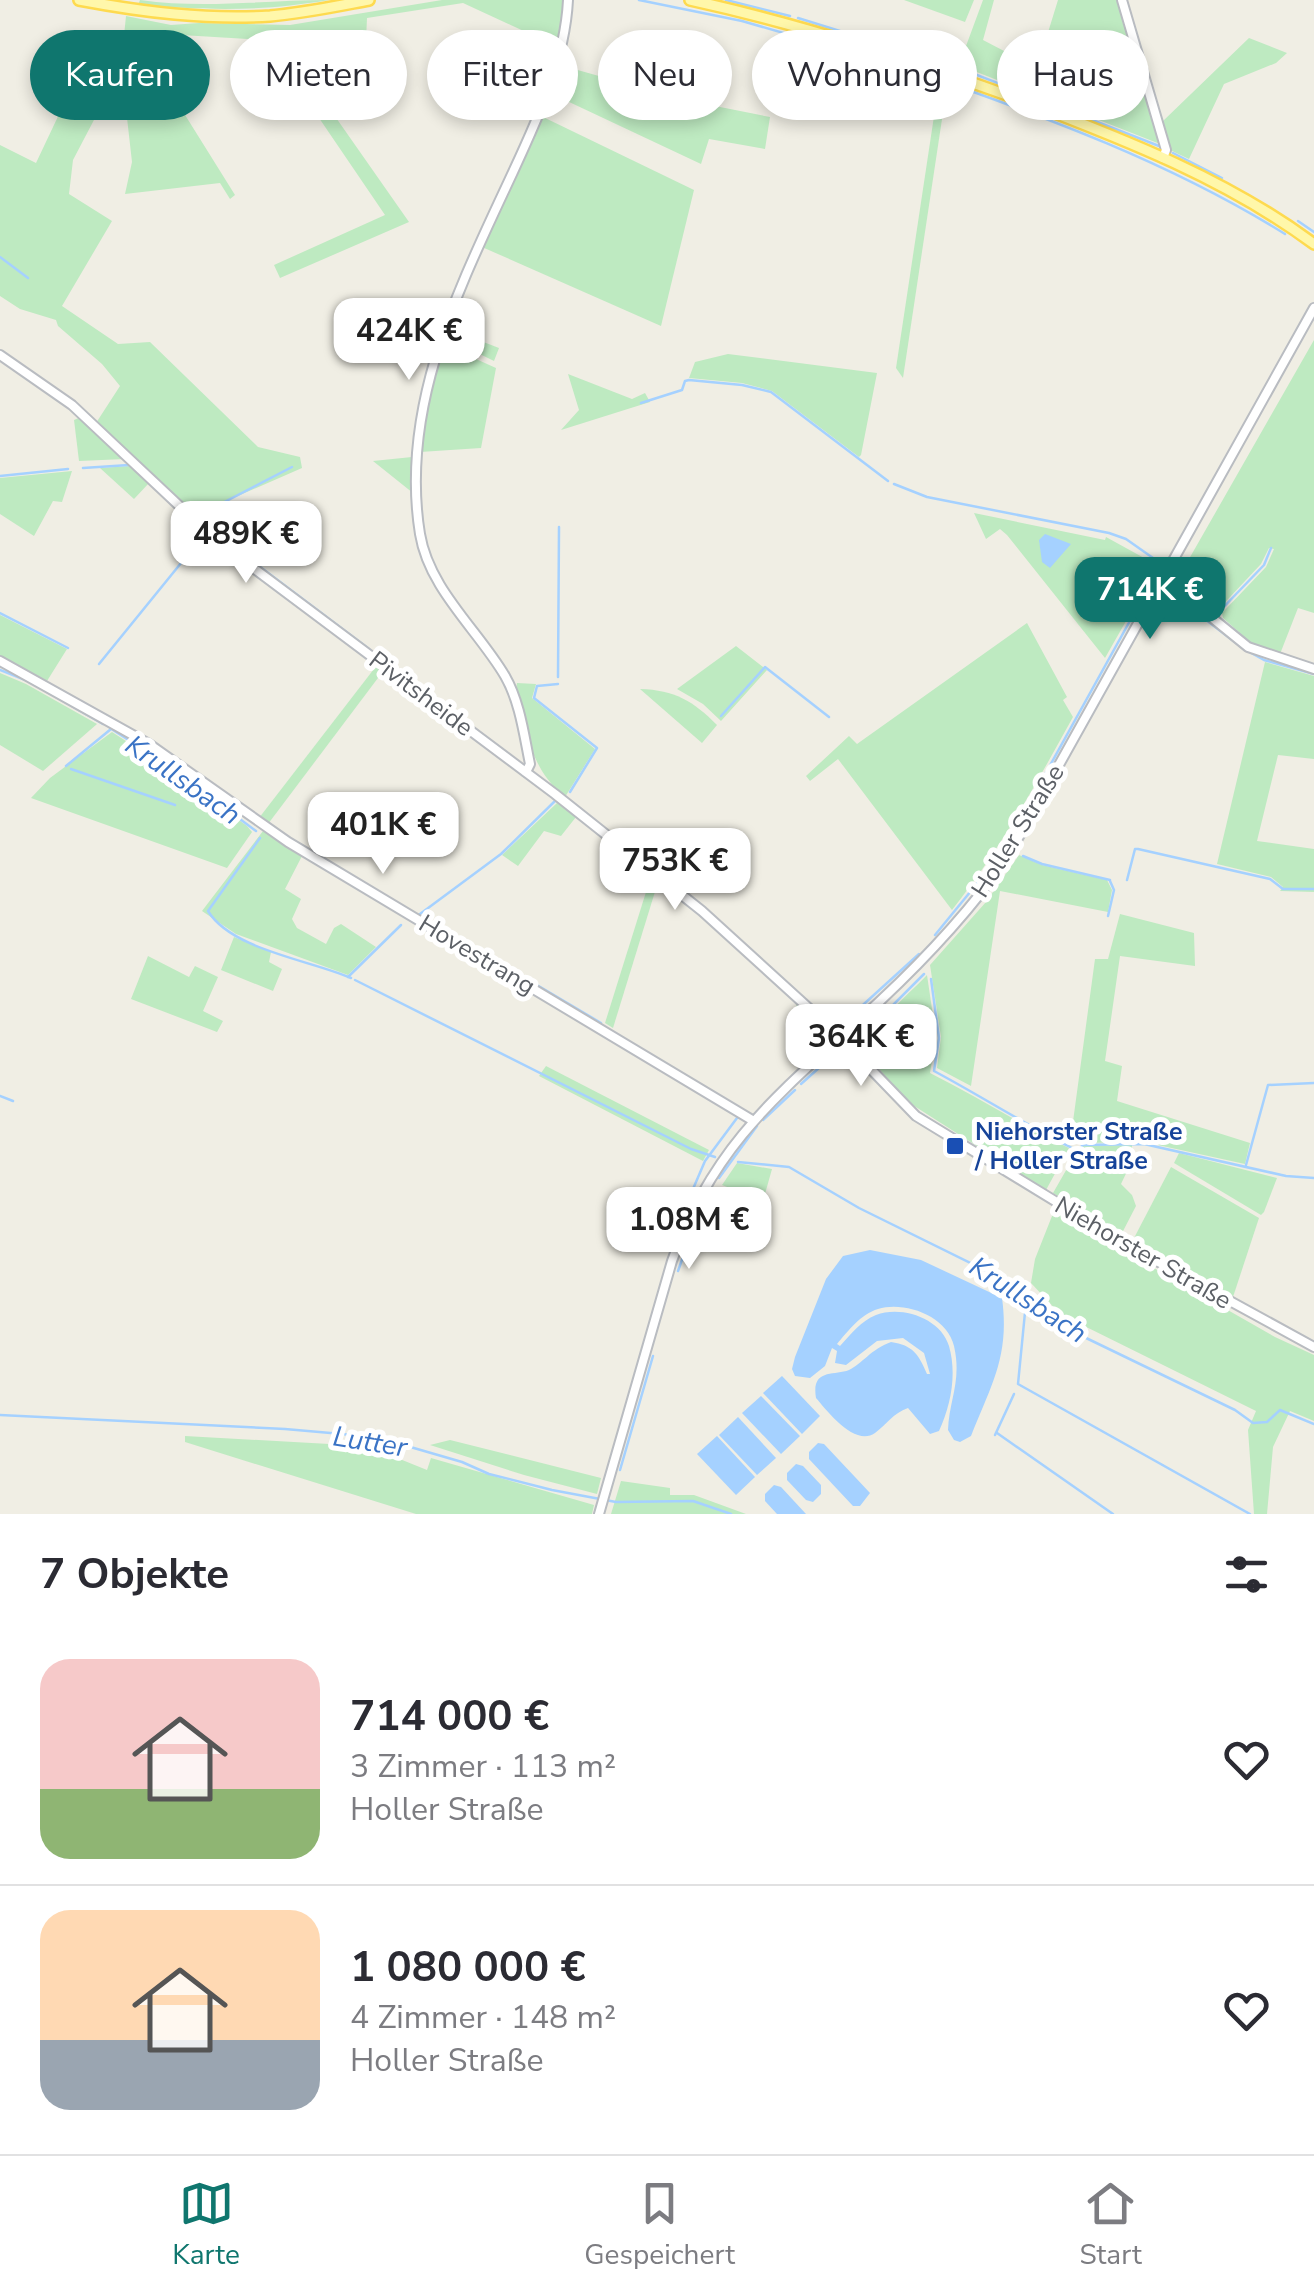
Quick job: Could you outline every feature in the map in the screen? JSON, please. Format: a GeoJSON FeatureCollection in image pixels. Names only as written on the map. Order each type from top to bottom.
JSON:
{"type":"FeatureCollection","features":[{"type":"Feature","properties":{"kind":"main road"},"geometry":{"type":"LineString","coordinates":[[79,0],[173,15],[228,17],[273,16],[369,0]]}},
{"type":"Feature","properties":{"kind":"main road"},"geometry":{"type":"LineString","coordinates":[[690,0],[916,62],[1163,158],[1240,197],[1314,244]]}},
{"type":"Feature","properties":{"kind":"street"},"geometry":{"type":"LineString","coordinates":[[526,772],[530,764],[508,680],[427,562],[420,533],[418,454],[423,407],[440,339],[535,122],[561,50],[568,0]]}},
{"type":"Feature","properties":{"kind":"street"},"geometry":{"type":"LineString","coordinates":[[1122,0],[1166,150],[1163,158]]}},
{"type":"Feature","properties":{"kind":"street","name":"Holler Straße"},"geometry":{"type":"LineString","coordinates":[[600,1510],[681,1237],[709,1180],[752,1120],[928,955],[995,875],[1042,800],[1314,312]]}},
{"type":"Feature","properties":{"kind":"street","name":"Pivitsheide"},"geometry":{"type":"LineString","coordinates":[[0,355],[58,393],[236,555],[526,772],[716,922],[839,1037]]}},
{"type":"Feature","properties":{"kind":"street"},"geometry":{"type":"LineString","coordinates":[[1163,578],[1248,647],[1314,670]]}},
{"type":"Feature","properties":{"kind":"street","name":"Hovestrang"},"geometry":{"type":"LineString","coordinates":[[0,661],[149,744],[288,842],[752,1120]]}},
{"type":"Feature","properties":{"kind":"street","name":"Niehorster Straße"},"geometry":{"type":"LineString","coordinates":[[839,1037],[903,1106],[930,1126],[1122,1242],[1314,1347]]}},
{"type":"Feature","properties":{"kind":"green space"},"geometry":{"type":"Polygon","coordinates":[[[140,0],[211,4],[329,0],[234,9],[138,5],[140,0]]]}},
{"type":"Feature","properties":{"kind":"green space"},"geometry":{"type":"Polygon","coordinates":[[[442,0],[564,0],[561,30],[521,30],[463,3],[367,18],[366,30],[230,30],[230,38],[210,37],[210,30],[125,30],[126,16],[171,25],[290,25],[442,0]]]}},
{"type":"Feature","properties":{"kind":"green space"},"geometry":{"type":"Polygon","coordinates":[[[904,0],[974,0],[965,22],[904,0]]]}},
{"type":"Feature","properties":{"kind":"green space"},"geometry":{"type":"Polygon","coordinates":[[[983,0],[994,0],[983,40],[997,47],[997,80],[977,72],[977,30],[972,30],[983,0]]]}},
{"type":"Feature","properties":{"kind":"green space"},"geometry":{"type":"Polygon","coordinates":[[[1058,0],[1120,0],[1128,30],[1049,30],[1058,0]]]}},
{"type":"Feature","properties":{"kind":"green space"},"geometry":{"type":"Polygon","coordinates":[[[1249,38],[1287,53],[1276,63],[1224,84],[1189,159],[1170,150],[1163,121],[1249,38]]]}},
{"type":"Feature","properties":{"kind":"green space"},"geometry":{"type":"Polygon","coordinates":[[[578,70],[598,76],[598,116],[578,106],[578,70]]]}},
{"type":"Feature","properties":{"kind":"green space"},"geometry":{"type":"Polygon","coordinates":[[[1149,104],[1160,144],[1099,120],[1149,120],[1149,104]]]}},
{"type":"Feature","properties":{"kind":"green space"},"geometry":{"type":"Polygon","coordinates":[[[732,109],[752,113],[752,120],[770,120],[765,149],[709,139],[701,164],[607,120],[732,120],[732,109]]]}},
{"type":"Feature","properties":{"kind":"green space"},"geometry":{"type":"Polygon","coordinates":[[[56,120],[94,120],[73,160],[69,194],[112,221],[62,306],[118,344],[150,342],[258,447],[300,457],[302,468],[194,515],[96,423],[120,386],[56,320],[20,309],[0,296],[0,145],[36,163],[56,120]]]}},
{"type":"Feature","properties":{"kind":"green space"},"geometry":{"type":"Polygon","coordinates":[[[127,120],[188,120],[235,195],[230,199],[220,183],[125,194],[132,162],[127,120]]]}},
{"type":"Feature","properties":{"kind":"green space"},"geometry":{"type":"Polygon","coordinates":[[[320,120],[338,120],[409,222],[280,278],[274,265],[385,215],[320,120]]]}},
{"type":"Feature","properties":{"kind":"green space"},"geometry":{"type":"Polygon","coordinates":[[[539,120],[549,120],[694,190],[661,326],[482,247],[539,120]]]}},
{"type":"Feature","properties":{"kind":"green space"},"geometry":{"type":"Polygon","coordinates":[[[933,120],[942,120],[903,378],[896,368],[933,120]]]}},
{"type":"Feature","properties":{"kind":"green space"},"geometry":{"type":"Polygon","coordinates":[[[447,328],[499,348],[494,361],[445,337],[447,328]]]}},
{"type":"Feature","properties":{"kind":"green space"},"geometry":{"type":"Polygon","coordinates":[[[1314,340],[1314,613],[1298,608],[1280,654],[1250,642],[1222,613],[1266,567],[1274,549],[1269,548],[1261,564],[1215,613],[1177,580],[1314,340]]]}},
{"type":"Feature","properties":{"kind":"green space"},"geometry":{"type":"Polygon","coordinates":[[[442,347],[496,368],[481,448],[420,452],[426,408],[442,347]]]}},
{"type":"Feature","properties":{"kind":"green space"},"geometry":{"type":"Polygon","coordinates":[[[728,354],[877,373],[861,455],[772,391],[742,383],[689,378],[695,362],[728,354]]]}},
{"type":"Feature","properties":{"kind":"green space"},"geometry":{"type":"Polygon","coordinates":[[[568,374],[632,399],[645,393],[650,402],[561,430],[579,410],[568,374]]]}},
{"type":"Feature","properties":{"kind":"green space"},"geometry":{"type":"Polygon","coordinates":[[[81,417],[125,459],[79,461],[74,420],[81,417]]]}},
{"type":"Feature","properties":{"kind":"green space"},"geometry":{"type":"Polygon","coordinates":[[[412,457],[413,493],[373,461],[412,457]]]}},
{"type":"Feature","properties":{"kind":"green space"},"geometry":{"type":"Polygon","coordinates":[[[130,466],[149,483],[134,499],[100,468],[130,466]]]}},
{"type":"Feature","properties":{"kind":"green space"},"geometry":{"type":"Polygon","coordinates":[[[72,471],[62,502],[53,501],[34,536],[0,514],[0,478],[72,471]]]}},
{"type":"Feature","properties":{"kind":"green space"},"geometry":{"type":"Polygon","coordinates":[[[974,513],[1105,540],[1106,537],[1146,559],[1145,563],[1155,570],[1105,658],[1007,535],[1000,529],[986,539],[974,513]]]}},
{"type":"Feature","properties":{"kind":"green space"},"geometry":{"type":"Polygon","coordinates":[[[0,615],[67,649],[47,681],[0,656],[0,615]]]}},
{"type":"Feature","properties":{"kind":"green space"},"geometry":{"type":"Polygon","coordinates":[[[1027,623],[1067,697],[1063,700],[1073,717],[1002,840],[952,910],[838,759],[810,781],[806,776],[849,736],[857,744],[1027,623]]]}},
{"type":"Feature","properties":{"kind":"green space"},"geometry":{"type":"Polygon","coordinates":[[[736,646],[767,670],[721,721],[703,704],[677,689],[736,646]]]}},
{"type":"Feature","properties":{"kind":"green space"},"geometry":{"type":"Polygon","coordinates":[[[1265,662],[1314,676],[1314,759],[1278,755],[1257,841],[1314,849],[1314,892],[1280,891],[1283,887],[1271,877],[1217,864],[1265,662]]]}},
{"type":"Feature","properties":{"kind":"green space"},"geometry":{"type":"Polygon","coordinates":[[[377,665],[384,670],[268,824],[259,818],[377,665]]]}},
{"type":"Feature","properties":{"kind":"green space"},"geometry":{"type":"Polygon","coordinates":[[[0,673],[97,724],[43,771],[0,745],[0,673]]]}},
{"type":"Feature","properties":{"kind":"green space"},"geometry":{"type":"Polygon","coordinates":[[[517,683],[536,684],[532,698],[595,749],[565,797],[544,774],[531,748],[517,683]]]}},
{"type":"Feature","properties":{"kind":"green space"},"geometry":{"type":"Polygon","coordinates":[[[640,689],[683,698],[717,725],[702,743],[640,689]]]}},
{"type":"Feature","properties":{"kind":"green space"},"geometry":{"type":"Polygon","coordinates":[[[112,732],[247,826],[252,832],[227,868],[31,798],[50,778],[112,732]]]}},
{"type":"Feature","properties":{"kind":"green space"},"geometry":{"type":"Polygon","coordinates":[[[557,803],[576,817],[561,836],[544,831],[518,866],[502,855],[557,803]]]}},
{"type":"Feature","properties":{"kind":"green space"},"geometry":{"type":"Polygon","coordinates":[[[263,831],[302,856],[285,889],[301,899],[292,919],[297,928],[326,944],[334,928],[341,924],[376,947],[348,975],[236,934],[202,911],[263,831]]]}},
{"type":"Feature","properties":{"kind":"green space"},"geometry":{"type":"Polygon","coordinates":[[[1019,855],[1042,865],[1107,880],[1112,890],[1108,912],[1000,891],[971,1086],[937,1068],[941,1037],[930,965],[986,902],[1019,855]]]}},
{"type":"Feature","properties":{"kind":"green space"},"geometry":{"type":"Polygon","coordinates":[[[651,876],[658,882],[613,1028],[605,1023],[651,876]]]}},
{"type":"Feature","properties":{"kind":"green space"},"geometry":{"type":"Polygon","coordinates":[[[1120,914],[1194,933],[1195,966],[1120,956],[1105,1061],[1122,1066],[1117,1101],[1250,1143],[1245,1164],[1144,1142],[1082,1143],[1085,1131],[1072,1129],[1095,959],[1108,959],[1120,914]]]}},
{"type":"Feature","properties":{"kind":"green space"},"geometry":{"type":"Polygon","coordinates":[[[234,937],[271,952],[269,962],[282,969],[273,991],[221,970],[234,937]]]}},
{"type":"Feature","properties":{"kind":"green space"},"geometry":{"type":"Polygon","coordinates":[[[148,956],[189,977],[195,966],[218,977],[203,1011],[223,1021],[217,1032],[131,999],[148,956]]]}},
{"type":"Feature","properties":{"kind":"green space"},"geometry":{"type":"Polygon","coordinates":[[[927,975],[936,1036],[930,1073],[1069,1148],[1046,1190],[908,1102],[867,1055],[880,1024],[927,975]]]}},
{"type":"Feature","properties":{"kind":"green space"},"geometry":{"type":"Polygon","coordinates":[[[797,1002],[826,1033],[825,1041],[806,1058],[790,1038],[797,1002]]]}},
{"type":"Feature","properties":{"kind":"green space"},"geometry":{"type":"Polygon","coordinates":[[[546,1066],[709,1150],[703,1161],[539,1076],[546,1066]]]}},
{"type":"Feature","properties":{"kind":"green space"},"geometry":{"type":"Polygon","coordinates":[[[1132,1145],[1132,1161],[1121,1184],[1136,1206],[1122,1233],[1053,1193],[1080,1146],[1132,1145]]]}},
{"type":"Feature","properties":{"kind":"green space"},"geometry":{"type":"Polygon","coordinates":[[[1179,1153],[1277,1178],[1264,1212],[1261,1215],[1174,1163],[1179,1153]]]}},
{"type":"Feature","properties":{"kind":"green space"},"geometry":{"type":"Polygon","coordinates":[[[737,1163],[772,1169],[763,1201],[722,1185],[737,1163]]]}},
{"type":"Feature","properties":{"kind":"green space"},"geometry":{"type":"Polygon","coordinates":[[[1171,1167],[1259,1218],[1233,1297],[1133,1240],[1171,1167]]]}},
{"type":"Feature","properties":{"kind":"green space"},"geometry":{"type":"Polygon","coordinates":[[[1054,1211],[1275,1337],[1314,1355],[1314,1421],[1290,1411],[1273,1447],[1267,1514],[1254,1514],[1248,1430],[1256,1411],[1060,1314],[1031,1283],[1035,1259],[1054,1211]]]}},
{"type":"Feature","properties":{"kind":"green space"},"geometry":{"type":"Polygon","coordinates":[[[185,1436],[347,1445],[375,1449],[427,1470],[431,1458],[594,1505],[592,1514],[416,1514],[185,1442],[185,1436]]]}},
{"type":"Feature","properties":{"kind":"green space"},"geometry":{"type":"Polygon","coordinates":[[[450,1440],[601,1478],[597,1494],[430,1445],[450,1440]]]}},
{"type":"Feature","properties":{"kind":"green space"},"geometry":{"type":"Polygon","coordinates":[[[621,1481],[670,1488],[670,1495],[694,1495],[746,1514],[611,1514],[621,1481]]]}},
{"type":"Feature","properties":{"kind":"water"},"geometry":{"type":"Polygon","coordinates":[[[1045,534],[1071,544],[1050,568],[1042,562],[1039,540],[1045,534]]]}},
{"type":"Feature","properties":{"kind":"water"},"geometry":{"type":"Polygon","coordinates":[[[870,1250],[921,1260],[1002,1298],[1003,1337],[997,1370],[971,1436],[960,1442],[948,1430],[956,1380],[954,1346],[943,1326],[924,1313],[900,1307],[872,1311],[837,1344],[840,1346],[866,1321],[886,1312],[919,1316],[938,1328],[949,1346],[953,1378],[939,1431],[930,1434],[908,1408],[875,1433],[859,1435],[842,1426],[816,1398],[820,1378],[849,1370],[891,1342],[910,1348],[930,1374],[924,1353],[903,1338],[877,1341],[846,1365],[835,1363],[837,1351],[832,1348],[825,1366],[810,1378],[795,1376],[795,1357],[826,1279],[843,1256],[870,1250]]]}},
{"type":"Feature","properties":{"kind":"water"},"geometry":{"type":"Polygon","coordinates":[[[782,1376],[820,1416],[802,1434],[763,1393],[782,1376]]]}},
{"type":"Feature","properties":{"kind":"water"},"geometry":{"type":"Polygon","coordinates":[[[761,1396],[800,1436],[781,1454],[742,1413],[761,1396]]]}},
{"type":"Feature","properties":{"kind":"water"},"geometry":{"type":"Polygon","coordinates":[[[738,1417],[776,1458],[757,1475],[719,1435],[738,1417]]]}},
{"type":"Feature","properties":{"kind":"water"},"geometry":{"type":"Polygon","coordinates":[[[717,1436],[755,1477],[736,1495],[697,1454],[717,1436]]]}},
{"type":"Feature","properties":{"kind":"water"},"geometry":{"type":"Polygon","coordinates":[[[818,1443],[824,1444],[870,1493],[860,1506],[853,1506],[809,1459],[809,1452],[818,1443]]]}},
{"type":"Feature","properties":{"kind":"water"},"geometry":{"type":"Polygon","coordinates":[[[796,1464],[821,1485],[821,1494],[813,1502],[787,1480],[787,1473],[796,1464]]]}},
{"type":"Feature","properties":{"kind":"water"},"geometry":{"type":"Polygon","coordinates":[[[774,1485],[781,1487],[806,1514],[777,1514],[765,1501],[765,1494],[774,1485]]]}},
{"type":"Feature","properties":{"kind":"waterway"},"geometry":{"type":"LineString","coordinates":[[639,0],[773,30]]}},
{"type":"Feature","properties":{"kind":"waterway"},"geometry":{"type":"LineString","coordinates":[[726,0],[790,16]]}},
{"type":"Feature","properties":{"kind":"waterway"},"geometry":{"type":"LineString","coordinates":[[798,18],[837,30]]}},
{"type":"Feature","properties":{"kind":"waterway"},"geometry":{"type":"LineString","coordinates":[[977,75],[1159,146]]}},
{"type":"Feature","properties":{"kind":"waterway"},"geometry":{"type":"LineString","coordinates":[[977,94],[1153,163],[1285,234]]}},
{"type":"Feature","properties":{"kind":"waterway"},"geometry":{"type":"LineString","coordinates":[[1173,153],[1222,178]]}},
{"type":"Feature","properties":{"kind":"waterway"},"geometry":{"type":"LineString","coordinates":[[1298,221],[1314,232]]}},
{"type":"Feature","properties":{"kind":"waterway"},"geometry":{"type":"LineString","coordinates":[[0,257],[28,278]]}},
{"type":"Feature","properties":{"kind":"waterway"},"geometry":{"type":"LineString","coordinates":[[641,403],[682,390],[689,380],[771,392],[888,481]]}},
{"type":"Feature","properties":{"kind":"waterway"},"geometry":{"type":"LineString","coordinates":[[83,468],[129,465]]}},
{"type":"Feature","properties":{"kind":"waterway"},"geometry":{"type":"LineString","coordinates":[[207,511],[292,467]]}},
{"type":"Feature","properties":{"kind":"waterway"},"geometry":{"type":"LineString","coordinates":[[0,476],[68,469]]}},
{"type":"Feature","properties":{"kind":"waterway"},"geometry":{"type":"LineString","coordinates":[[894,484],[927,497],[1109,533],[1126,539],[1163,565]]}},
{"type":"Feature","properties":{"kind":"waterway"},"geometry":{"type":"LineString","coordinates":[[207,527],[369,649]]}},
{"type":"Feature","properties":{"kind":"waterway"},"geometry":{"type":"LineString","coordinates":[[558,677],[559,527]]}},
{"type":"Feature","properties":{"kind":"waterway"},"geometry":{"type":"LineString","coordinates":[[1251,644],[1216,615],[1264,565],[1271,548]]}},
{"type":"Feature","properties":{"kind":"waterway"},"geometry":{"type":"LineString","coordinates":[[99,664],[190,552]]}},
{"type":"Feature","properties":{"kind":"waterway"},"geometry":{"type":"LineString","coordinates":[[1037,789],[1152,581]]}},
{"type":"Feature","properties":{"kind":"waterway"},"geometry":{"type":"LineString","coordinates":[[1176,597],[1244,649],[1264,660],[1314,674]]}},
{"type":"Feature","properties":{"kind":"waterway"},"geometry":{"type":"LineString","coordinates":[[0,613],[68,648]]}},
{"type":"Feature","properties":{"kind":"waterway"},"geometry":{"type":"LineString","coordinates":[[721,716],[765,667],[829,717]]}},
{"type":"Feature","properties":{"kind":"waterway","name":"Krullsbach"},"geometry":{"type":"LineString","coordinates":[[0,670],[28,681],[103,724]]}},
{"type":"Feature","properties":{"kind":"waterway"},"geometry":{"type":"LineString","coordinates":[[558,684],[537,686],[534,698],[597,748],[570,792]]}},
{"type":"Feature","properties":{"kind":"waterway","name":"Krullsbach"},"geometry":{"type":"LineString","coordinates":[[110,728],[256,831]]}},
{"type":"Feature","properties":{"kind":"waterway"},"geometry":{"type":"LineString","coordinates":[[66,766],[111,729]]}},
{"type":"Feature","properties":{"kind":"waterway"},"geometry":{"type":"LineString","coordinates":[[71,769],[175,805]]}},
{"type":"Feature","properties":{"kind":"waterway"},"geometry":{"type":"LineString","coordinates":[[420,914],[501,854],[556,800]]}},
{"type":"Feature","properties":{"kind":"waterway"},"geometry":{"type":"LineString","coordinates":[[935,935],[984,875],[1031,801]]}},
{"type":"Feature","properties":{"kind":"waterway","name":"Krullsbach"},"geometry":{"type":"LineString","coordinates":[[260,838],[208,911],[219,924],[253,945],[351,978]]}},
{"type":"Feature","properties":{"kind":"waterway"},"geometry":{"type":"LineString","coordinates":[[1127,880],[1138,849],[1270,879],[1283,889],[1314,889]]}},
{"type":"Feature","properties":{"kind":"waterway"},"geometry":{"type":"LineString","coordinates":[[1023,856],[1110,880]]}},
{"type":"Feature","properties":{"kind":"waterway"},"geometry":{"type":"LineString","coordinates":[[1108,916],[1114,890],[1110,881]]}},
{"type":"Feature","properties":{"kind":"waterway"},"geometry":{"type":"LineString","coordinates":[[430,922],[601,1023]]}},
{"type":"Feature","properties":{"kind":"waterway"},"geometry":{"type":"LineString","coordinates":[[348,977],[401,925]]}},
{"type":"Feature","properties":{"kind":"waterway"},"geometry":{"type":"LineString","coordinates":[[819,1011],[832,1022],[843,1023],[919,954]]}},
{"type":"Feature","properties":{"kind":"waterway"},"geometry":{"type":"LineString","coordinates":[[862,1045],[872,1026],[924,974]]}},
{"type":"Feature","properties":{"kind":"waterway"},"geometry":{"type":"LineString","coordinates":[[931,979],[939,1038],[934,1071],[1072,1148]]}},
{"type":"Feature","properties":{"kind":"waterway","name":"Krullsbach"},"geometry":{"type":"LineString","coordinates":[[355,980],[691,1149],[715,1157]]}},
{"type":"Feature","properties":{"kind":"waterway"},"geometry":{"type":"LineString","coordinates":[[862,1045],[878,1072]]}},
{"type":"Feature","properties":{"kind":"waterway"},"geometry":{"type":"LineString","coordinates":[[801,1084],[830,1058]]}},
{"type":"Feature","properties":{"kind":"waterway"},"geometry":{"type":"LineString","coordinates":[[1246,1165],[1268,1085],[1314,1083]]}},
{"type":"Feature","properties":{"kind":"waterway"},"geometry":{"type":"LineString","coordinates":[[763,1120],[795,1090]]}},
{"type":"Feature","properties":{"kind":"waterway"},"geometry":{"type":"LineString","coordinates":[[0,1096],[13,1101]]}},
{"type":"Feature","properties":{"kind":"waterway"},"geometry":{"type":"LineString","coordinates":[[915,1110],[956,1136]]}},
{"type":"Feature","properties":{"kind":"waterway"},"geometry":{"type":"LineString","coordinates":[[678,1224],[705,1161],[737,1118]]}},
{"type":"Feature","properties":{"kind":"waterway"},"geometry":{"type":"LineString","coordinates":[[719,1178],[757,1126]]}},
{"type":"Feature","properties":{"kind":"waterway"},"geometry":{"type":"LineString","coordinates":[[962,1139],[994,1160]]}},
{"type":"Feature","properties":{"kind":"waterway"},"geometry":{"type":"LineString","coordinates":[[1077,1150],[1082,1145],[1144,1144],[1286,1176],[1314,1178]]}},
{"type":"Feature","properties":{"kind":"waterway","name":"Krullsbach"},"geometry":{"type":"LineString","coordinates":[[738,1162],[789,1167],[859,1208],[1029,1293],[1053,1322],[1235,1410],[1253,1423],[1267,1422],[1280,1410],[1314,1424]]}},
{"type":"Feature","properties":{"kind":"waterway"},"geometry":{"type":"LineString","coordinates":[[678,1271],[713,1188]]}},
{"type":"Feature","properties":{"kind":"waterway"},"geometry":{"type":"LineString","coordinates":[[1027,1292],[1018,1384],[1250,1514]]}},
{"type":"Feature","properties":{"kind":"waterway"},"geometry":{"type":"LineString","coordinates":[[620,1470],[653,1356]]}},
{"type":"Feature","properties":{"kind":"waterway"},"geometry":{"type":"LineString","coordinates":[[995,1435],[1014,1394]]}},
{"type":"Feature","properties":{"kind":"waterway","name":"Lutter"},"geometry":{"type":"LineString","coordinates":[[0,1415],[376,1437],[552,1490],[616,1502],[693,1501],[731,1514]]}},
{"type":"Feature","properties":{"kind":"waterway"},"geometry":{"type":"LineString","coordinates":[[997,1433],[1113,1514]]}},
{"type":"Feature","properties":{"kind":"place","name":"Niehorster Straße / Holler Straße"},"geometry":{"type":"Point","coordinates":[955,1146]}}]}
